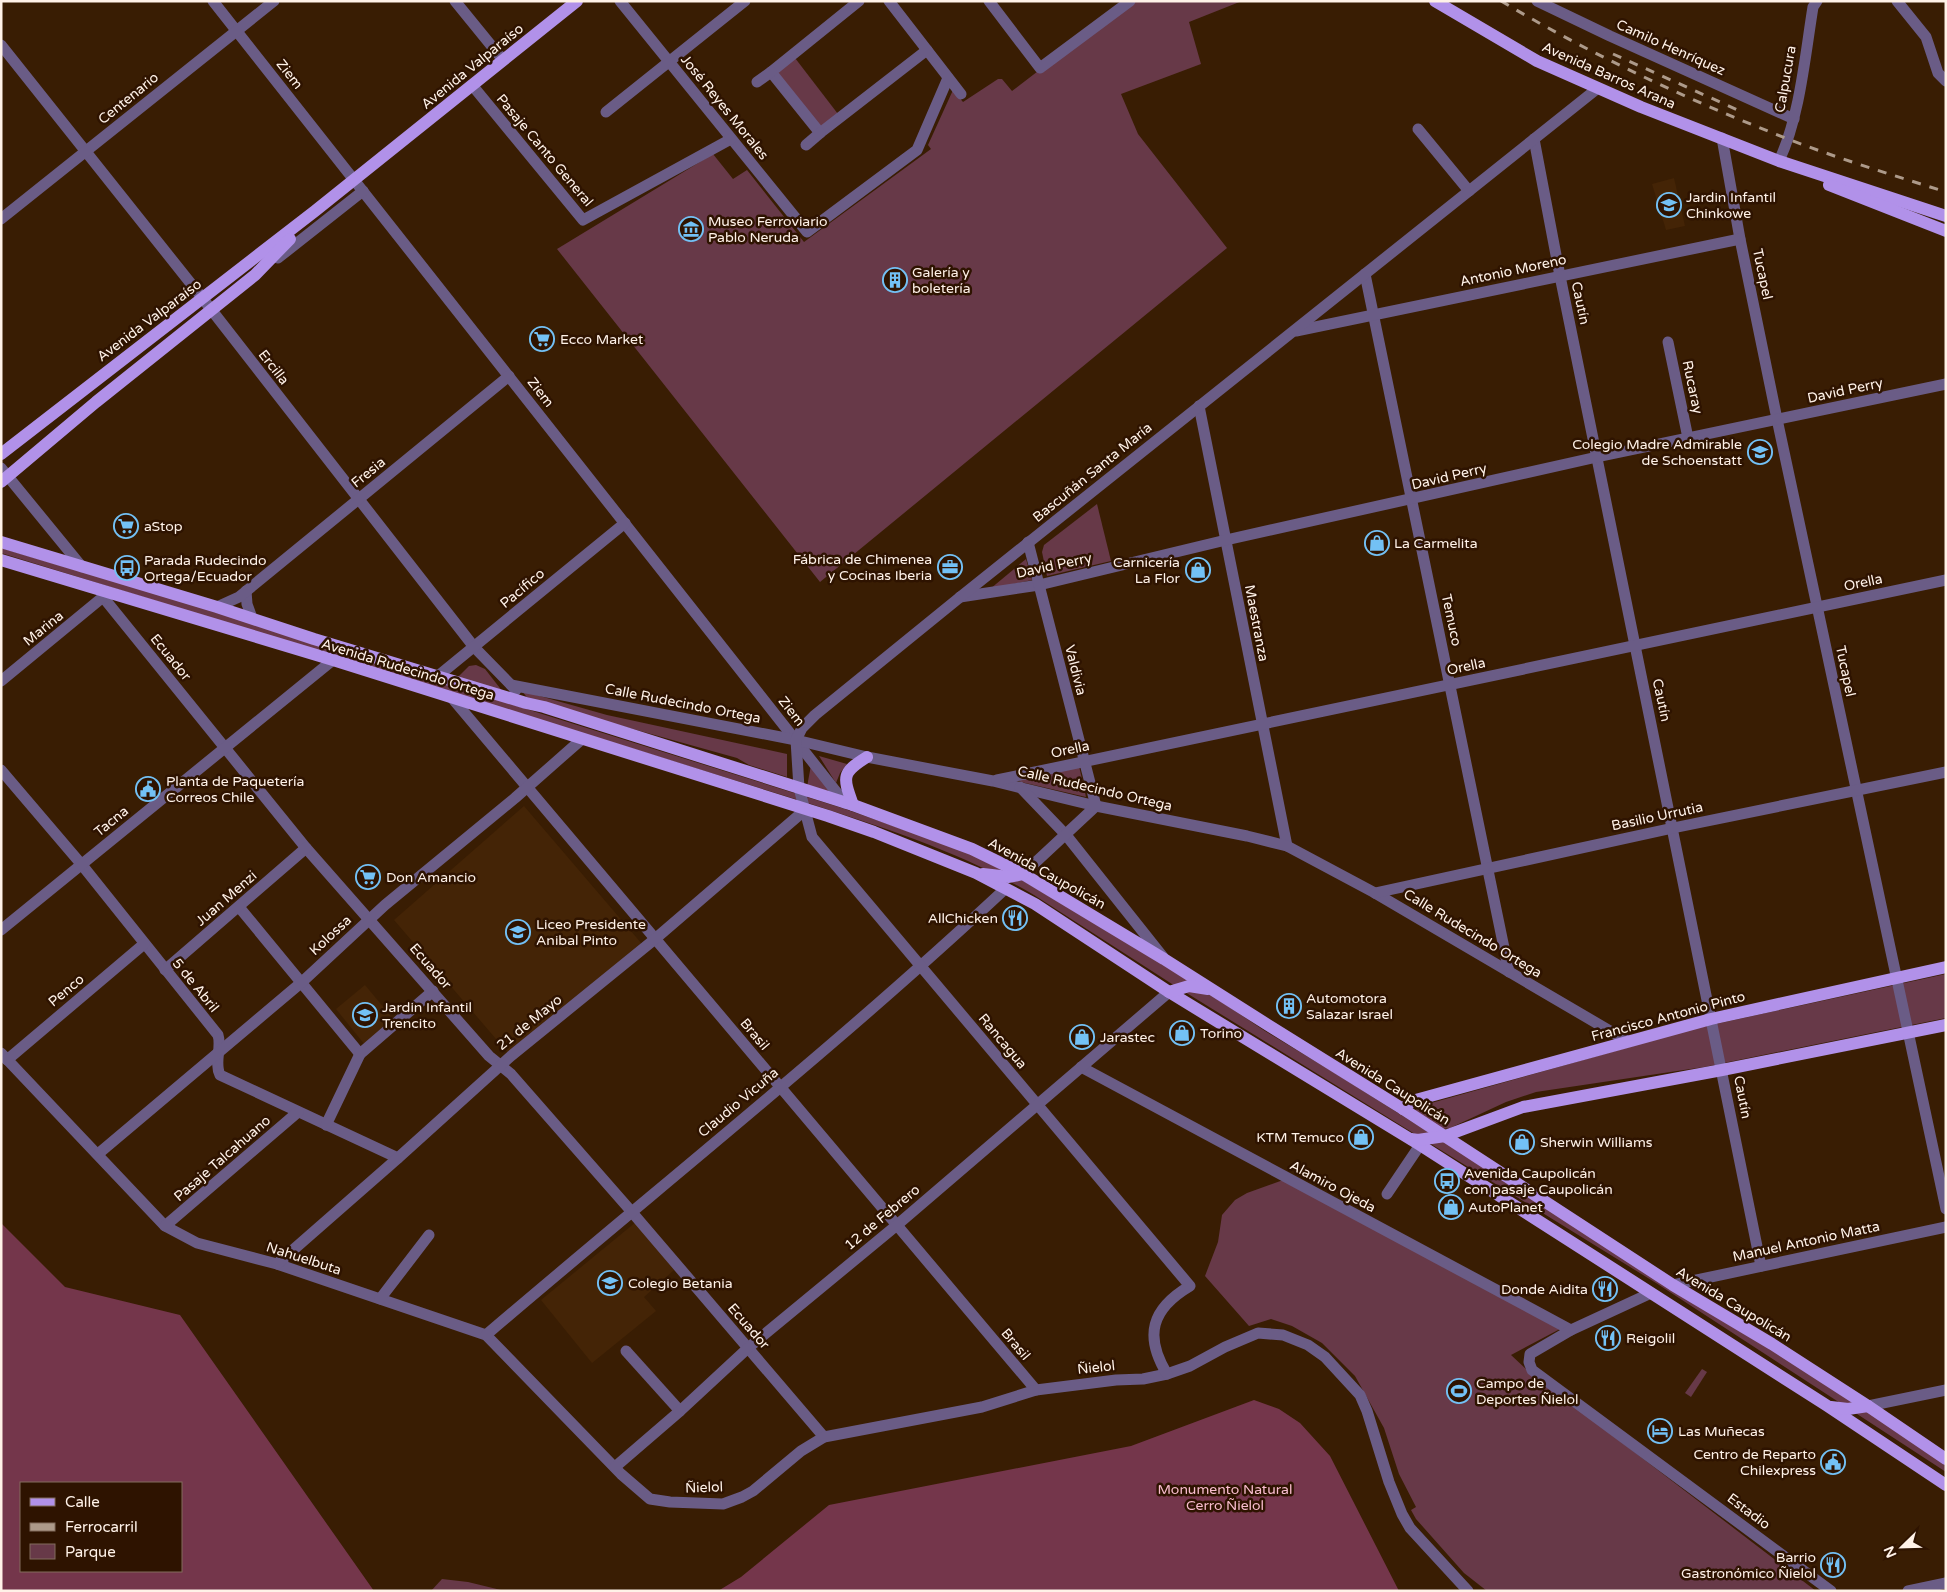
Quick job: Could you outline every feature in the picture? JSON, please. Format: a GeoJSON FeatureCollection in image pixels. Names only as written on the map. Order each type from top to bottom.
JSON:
{"type":"FeatureCollection","features":[{"type":"Feature","properties":{"kind":"main road","name":"Avenida Valparaíso"},"geometry":{"type":"LineString","coordinates":[[1,454],[203,299],[578,1]]}},
{"type":"Feature","properties":{"kind":"main road","name":"Avenida Barros Arana"},"geometry":{"type":"LineString","coordinates":[[1435,1],[1537,61],[1598,88],[1779,160],[1946,216]]}},
{"type":"Feature","properties":{"kind":"main road","name":"Avenida Barros Arana"},"geometry":{"type":"LineString","coordinates":[[1779,160],[1785,167],[1946,230]]}},
{"type":"Feature","properties":{"kind":"main road","name":"Avenida Valparaíso"},"geometry":{"type":"LineString","coordinates":[[4,475],[255,275],[315,211]]}},
{"type":"Feature","properties":{"kind":"main road","name":"Avenida Rudecindo Ortega"},"geometry":{"type":"LineString","coordinates":[[1,542],[218,606],[314,639],[544,707],[799,788]]}},
{"type":"Feature","properties":{"kind":"main road","name":"Avenida Rudecindo Ortega"},"geometry":{"type":"LineString","coordinates":[[1,560],[107,597],[332,660],[805,810]]}},
{"type":"Feature","properties":{"kind":"main road"},"geometry":{"type":"LineString","coordinates":[[849,804],[846,777],[850,768],[868,757]]}},
{"type":"Feature","properties":{"kind":"main road","name":"Avenida Caupolicán"},"geometry":{"type":"LineString","coordinates":[[799,788],[849,804],[972,849],[1023,874],[1164,959],[1403,1109],[1673,1285],[1772,1344],[1946,1458]]}},
{"type":"Feature","properties":{"kind":"main road"},"geometry":{"type":"LineString","coordinates":[[805,810],[874,832],[976,874],[1035,904],[1169,992],[1420,1145],[1826,1405],[1946,1485]]}},
{"type":"Feature","properties":{"kind":"main road"},"geometry":{"type":"LineString","coordinates":[[976,874],[1009,877],[1023,874]]}},
{"type":"Feature","properties":{"kind":"main road","name":"Francisco Antonio Pinto"},"geometry":{"type":"LineString","coordinates":[[1403,1109],[1412,1102],[1711,1019],[1946,968]]}},
{"type":"Feature","properties":{"kind":"main road"},"geometry":{"type":"LineString","coordinates":[[1169,992],[1182,987],[1197,986],[1206,988],[1221,996]]}},
{"type":"Feature","properties":{"kind":"main road"},"geometry":{"type":"LineString","coordinates":[[1255,1044],[1268,1025]]}},
{"type":"Feature","properties":{"kind":"main road"},"geometry":{"type":"LineString","coordinates":[[1408,1138],[1418,1140],[1445,1136],[1523,1107],[1722,1070],[1946,1025]]}},
{"type":"Feature","properties":{"kind":"main road"},"geometry":{"type":"LineString","coordinates":[[1652,1293],[1668,1288],[1688,1294]]}},
{"type":"Feature","properties":{"kind":"main road"},"geometry":{"type":"LineString","coordinates":[[1826,1405],[1848,1409],[1868,1406]]}},
{"type":"Feature","properties":{"kind":"street","name":"Ziem"},"geometry":{"type":"LineString","coordinates":[[213,1],[796,740],[849,804]]}},
{"type":"Feature","properties":{"kind":"street","name":"Centenario"},"geometry":{"type":"LineString","coordinates":[[1,219],[274,1]]}},
{"type":"Feature","properties":{"kind":"street"},"geometry":{"type":"LineString","coordinates":[[455,1],[503,60]]}},
{"type":"Feature","properties":{"kind":"street","name":"José Reyes Morales"},"geometry":{"type":"LineString","coordinates":[[620,1],[807,232],[917,150],[948,78]]}},
{"type":"Feature","properties":{"kind":"street"},"geometry":{"type":"LineString","coordinates":[[606,112],[745,1]]}},
{"type":"Feature","properties":{"kind":"street"},"geometry":{"type":"LineString","coordinates":[[758,82],[859,1]]}},
{"type":"Feature","properties":{"kind":"street"},"geometry":{"type":"LineString","coordinates":[[889,1],[961,94]]}},
{"type":"Feature","properties":{"kind":"street"},"geometry":{"type":"LineString","coordinates":[[989,1],[1040,68],[1130,1]]}},
{"type":"Feature","properties":{"kind":"street","name":"Camilo Henríquez"},"geometry":{"type":"LineString","coordinates":[[1537,1],[1794,119]]}},
{"type":"Feature","properties":{"kind":"street","name":"Calpucura"},"geometry":{"type":"LineString","coordinates":[[1779,160],[1794,119],[1813,7],[1817,1]]}},
{"type":"Feature","properties":{"kind":"street"},"geometry":{"type":"LineString","coordinates":[[1897,1],[1926,37],[1938,72],[1946,81]]}},
{"type":"Feature","properties":{"kind":"street","name":"Ercilla"},"geometry":{"type":"LineString","coordinates":[[1,45],[203,299],[474,647],[526,703]]}},
{"type":"Feature","properties":{"kind":"street"},"geometry":{"type":"LineString","coordinates":[[806,145],[926,50]]}},
{"type":"Feature","properties":{"kind":"street"},"geometry":{"type":"LineString","coordinates":[[771,72],[820,133]]}},
{"type":"Feature","properties":{"kind":"street","name":"Pasaje Canto General"},"geometry":{"type":"LineString","coordinates":[[472,86],[583,220],[731,139]]}},
{"type":"Feature","properties":{"kind":"street","name":"Bascuñán Santa María"},"geometry":{"type":"LineString","coordinates":[[796,740],[802,728],[815,715],[1028,542],[1598,88]]}},
{"type":"Feature","properties":{"kind":"street"},"geometry":{"type":"LineString","coordinates":[[1418,129],[1469,191]]}},
{"type":"Feature","properties":{"kind":"street","name":"Tucapel"},"geometry":{"type":"LineString","coordinates":[[1722,138],[1740,238],[1816,607],[1946,1209]]}},
{"type":"Feature","properties":{"kind":"street","name":"Cautín"},"geometry":{"type":"LineString","coordinates":[[1534,139],[1560,276],[1761,1266]]}},
{"type":"Feature","properties":{"kind":"street","name":"Avenida Valparaíso"},"geometry":{"type":"LineString","coordinates":[[255,275],[363,191]]}},
{"type":"Feature","properties":{"kind":"street","name":"Antonio Moreno"},"geometry":{"type":"LineString","coordinates":[[1292,331],[1740,238]]}},
{"type":"Feature","properties":{"kind":"street","name":"Temuco"},"geometry":{"type":"LineString","coordinates":[[1365,274],[1509,972]]}},
{"type":"Feature","properties":{"kind":"street","name":"Rucaray"},"geometry":{"type":"LineString","coordinates":[[1668,342],[1688,438]]}},
{"type":"Feature","properties":{"kind":"street","name":"Fresia"},"geometry":{"type":"LineString","coordinates":[[218,606],[231,602],[246,591],[509,376]]}},
{"type":"Feature","properties":{"kind":"street","name":"David Perry"},"geometry":{"type":"LineString","coordinates":[[959,598],[1039,585],[1226,540],[1412,500],[1597,457],[1946,384]]}},
{"type":"Feature","properties":{"kind":"street","name":"Maestranza"},"geometry":{"type":"LineString","coordinates":[[1199,406],[1287,846]]}},
{"type":"Feature","properties":{"kind":"street"},"geometry":{"type":"LineString","coordinates":[[4,475],[82,567]]}},
{"type":"Feature","properties":{"kind":"street","name":"Pacífico"},"geometry":{"type":"LineString","coordinates":[[438,676],[625,523]]}},
{"type":"Feature","properties":{"kind":"street","name":"Valdivia"},"geometry":{"type":"LineString","coordinates":[[1028,542],[1096,806]]}},
{"type":"Feature","properties":{"kind":"street","name":"Orella"},"geometry":{"type":"LineString","coordinates":[[993,780],[1946,580]]}},
{"type":"Feature","properties":{"kind":"street"},"geometry":{"type":"LineString","coordinates":[[246,591],[247,604],[252,618]]}},
{"type":"Feature","properties":{"kind":"street","name":"Marina"},"geometry":{"type":"LineString","coordinates":[[1,681],[107,597]]}},
{"type":"Feature","properties":{"kind":"street","name":"Ecuador"},"geometry":{"type":"LineString","coordinates":[[107,597],[224,747],[306,848],[370,918],[489,1056],[511,1074],[824,1437]]}},
{"type":"Feature","properties":{"kind":"street","name":"Tacna"},"geometry":{"type":"LineString","coordinates":[[1,930],[332,660]]}},
{"type":"Feature","properties":{"kind":"street","name":"Calle Rudecindo Ortega"},"geometry":{"type":"LineString","coordinates":[[511,685],[796,740],[868,757],[993,780],[1096,806],[1247,836],[1287,846],[1375,893],[1627,1041]]}},
{"type":"Feature","properties":{"kind":"street","name":"Brasil"},"geometry":{"type":"LineString","coordinates":[[452,698],[1036,1390]]}},
{"type":"Feature","properties":{"kind":"street","name":"Kolossa"},"geometry":{"type":"LineString","coordinates":[[98,1154],[302,982],[370,918],[527,789],[582,739]]}},
{"type":"Feature","properties":{"kind":"street"},"geometry":{"type":"LineString","coordinates":[[796,740],[799,788],[805,810]]}},
{"type":"Feature","properties":{"kind":"street","name":"5 de Abril"},"geometry":{"type":"LineString","coordinates":[[1,770],[82,865],[218,1034],[218,1070],[220,1075],[398,1158]]}},
{"type":"Feature","properties":{"kind":"street","name":"Basilio Urrutia"},"geometry":{"type":"LineString","coordinates":[[1375,893],[1673,828],[1946,772]]}},
{"type":"Feature","properties":{"kind":"street"},"geometry":{"type":"LineString","coordinates":[[1020,787],[1066,835],[1164,959]]}},
{"type":"Feature","properties":{"kind":"street"},"geometry":{"type":"LineString","coordinates":[[1023,874],[1096,806]]}},
{"type":"Feature","properties":{"kind":"street","name":"21 de Mayo"},"geometry":{"type":"LineString","coordinates":[[277,1264],[500,1065],[655,939],[805,810]]}},
{"type":"Feature","properties":{"kind":"street","name":"Rancagua"},"geometry":{"type":"LineString","coordinates":[[805,810],[812,837],[1190,1286],[1174,1295],[1156,1321],[1154,1346],[1167,1374]]}},
{"type":"Feature","properties":{"kind":"street","name":"Juan Menzi"},"geometry":{"type":"LineString","coordinates":[[165,970],[306,848]]}},
{"type":"Feature","properties":{"kind":"street","name":"Claudio Vicuña"},"geometry":{"type":"LineString","coordinates":[[486,1334],[780,1087],[1005,889]]}},
{"type":"Feature","properties":{"kind":"street"},"geometry":{"type":"LineString","coordinates":[[239,907],[360,1054]]}},
{"type":"Feature","properties":{"kind":"street","name":"Penco"},"geometry":{"type":"LineString","coordinates":[[4,1056],[144,944]]}},
{"type":"Feature","properties":{"kind":"street"},"geometry":{"type":"LineString","coordinates":[[326,1125],[360,1054],[433,991]]}},
{"type":"Feature","properties":{"kind":"street","name":"12 de Febrero"},"geometry":{"type":"LineString","coordinates":[[615,1467],[680,1411],[748,1348],[897,1225],[1169,992]]}},
{"type":"Feature","properties":{"kind":"street","name":"Nahuelbuta"},"geometry":{"type":"LineString","coordinates":[[4,1056],[165,1226],[197,1242],[277,1264],[486,1334],[615,1467]]}},
{"type":"Feature","properties":{"kind":"street","name":"Alamiro Ojeda"},"geometry":{"type":"LineString","coordinates":[[1081,1067],[1571,1330]]}},
{"type":"Feature","properties":{"kind":"street","name":"Pasaje Talcahuano"},"geometry":{"type":"LineString","coordinates":[[165,1226],[298,1112]]}},
{"type":"Feature","properties":{"kind":"street"},"geometry":{"type":"LineString","coordinates":[[1386,1194],[1420,1145]]}},
{"type":"Feature","properties":{"kind":"street","name":"Manuel Antonio Matta"},"geometry":{"type":"LineString","coordinates":[[1673,1285],[1946,1227]]}},
{"type":"Feature","properties":{"kind":"street"},"geometry":{"type":"LineString","coordinates":[[380,1299],[429,1235]]}},
{"type":"Feature","properties":{"kind":"street"},"geometry":{"type":"LineString","coordinates":[[1571,1330],[1652,1293]]}},
{"type":"Feature","properties":{"kind":"street","name":"Estadio"},"geometry":{"type":"LineString","coordinates":[[1571,1330],[1530,1354],[1532,1370],[1831,1591]]}},
{"type":"Feature","properties":{"kind":"street","name":"Ñielol"},"geometry":{"type":"LineString","coordinates":[[615,1467],[650,1499],[684,1504],[722,1504],[753,1491],[801,1451],[824,1437],[982,1407],[1036,1390],[1116,1380],[1143,1379],[1167,1374],[1190,1366],[1225,1347],[1258,1333],[1275,1333],[1294,1338],[1325,1357],[1360,1395],[1367,1411],[1389,1482],[1402,1514],[1410,1528],[1468,1591]]}},
{"type":"Feature","properties":{"kind":"street"},"geometry":{"type":"LineString","coordinates":[[626,1350],[680,1411]]}},
{"type":"Feature","properties":{"kind":"street"},"geometry":{"type":"LineString","coordinates":[[1868,1406],[1946,1390]]}},
{"type":"Feature","properties":{"kind":"street"},"geometry":{"type":"LineString","coordinates":[[1908,1591],[1946,1583]]}},
{"type":"Feature","properties":{"kind":"shaded area","name":"Jardin Infantil Chinkowe"},"geometry":{"type":"Polygon","coordinates":[[[1674,178],[1685,226],[1666,230],[1652,184],[1674,178]]]}},
{"type":"Feature","properties":{"kind":"shaded area","name":"Liceo Presidente Anibal Pinto"},"geometry":{"type":"Polygon","coordinates":[[[524,806],[642,944],[508,1053],[394,920],[524,806]]]}},
{"type":"Feature","properties":{"kind":"shaded area","name":"Jardin Infantil Trencito"},"geometry":{"type":"Polygon","coordinates":[[[365,985],[395,1021],[365,1045],[336,1009],[365,985]]]}},
{"type":"Feature","properties":{"kind":"shaded area","name":"Colegio Betania"},"geometry":{"type":"Polygon","coordinates":[[[636,1222],[674,1270],[644,1297],[656,1311],[592,1363],[541,1300],[636,1222]]]}},
{"type":"Feature","properties":{"kind":"green space"},"geometry":{"type":"Polygon","coordinates":[[[1134,1],[1242,1],[1189,22],[1201,64],[1121,94],[1138,134],[1227,248],[820,582],[557,249],[713,154],[733,179],[747,170],[804,242],[931,149],[928,145],[953,90],[963,102],[998,79],[1002,79],[1012,91],[1134,1]]]}},
{"type":"Feature","properties":{"kind":"green space"},"geometry":{"type":"Polygon","coordinates":[[[795,58],[838,114],[821,127],[777,72],[795,58]]]}},
{"type":"Feature","properties":{"kind":"green space"},"geometry":{"type":"Polygon","coordinates":[[[1097,504],[1111,561],[1047,576],[1042,552],[1044,545],[1097,504]]]}},
{"type":"Feature","properties":{"kind":"green space"},"geometry":{"type":"Polygon","coordinates":[[[1,548],[227,615],[845,809],[970,853],[1025,882],[1163,963],[1265,1031],[1669,1284],[1946,1461],[1946,1472],[1656,1283],[1172,984],[1034,895],[979,866],[895,832],[808,803],[1,553],[1,548]]]}},
{"type":"Feature","properties":{"kind":"green space"},"geometry":{"type":"Polygon","coordinates":[[[1026,559],[1032,580],[990,589],[1026,559]]]}},
{"type":"Feature","properties":{"kind":"green space"},"geometry":{"type":"Polygon","coordinates":[[[476,665],[485,669],[503,692],[458,677],[469,666],[476,665]]]}},
{"type":"Feature","properties":{"kind":"green space"},"geometry":{"type":"Polygon","coordinates":[[[522,691],[607,715],[787,754],[787,777],[749,765],[737,758],[529,700],[522,691]]]}},
{"type":"Feature","properties":{"kind":"green space"},"geometry":{"type":"Polygon","coordinates":[[[819,756],[847,764],[840,773],[836,783],[819,756]]]}},
{"type":"Feature","properties":{"kind":"green space"},"geometry":{"type":"Polygon","coordinates":[[[811,765],[832,795],[807,787],[811,765]]]}},
{"type":"Feature","properties":{"kind":"green space"},"geometry":{"type":"Polygon","coordinates":[[[1079,766],[1086,797],[1019,780],[1079,766]]]}},
{"type":"Feature","properties":{"kind":"green space"},"geometry":{"type":"Polygon","coordinates":[[[1946,974],[1946,1018],[1704,1067],[1536,1092],[1506,1102],[1450,1128],[1442,1129],[1414,1113],[1417,1107],[1693,1029],[1946,974]]]}},
{"type":"Feature","properties":{"kind":"green space","name":"Campo de Deportes Ñielol"},"geometry":{"type":"Polygon","coordinates":[[[1286,1179],[1560,1329],[1511,1355],[1527,1370],[1816,1591],[1487,1591],[1464,1573],[1416,1519],[1411,1510],[1416,1507],[1399,1474],[1384,1428],[1355,1376],[1322,1343],[1292,1326],[1271,1319],[1249,1326],[1205,1276],[1218,1242],[1222,1215],[1235,1200],[1247,1193],[1286,1179]]]}},
{"type":"Feature","properties":{"kind":"green space"},"geometry":{"type":"Polygon","coordinates":[[[1,1223],[65,1287],[180,1315],[374,1591],[1,1591],[1,1223]]]}},
{"type":"Feature","properties":{"kind":"green space"},"geometry":{"type":"Polygon","coordinates":[[[1702,1369],[1707,1372],[1691,1397],[1685,1393],[1702,1369]]]}},
{"type":"Feature","properties":{"kind":"green space","name":"Monumento Natural Cerro Ñielol"},"geometry":{"type":"Polygon","coordinates":[[[1254,1400],[1279,1409],[1300,1423],[1330,1456],[1399,1591],[718,1591],[741,1577],[829,1505],[1131,1446],[1254,1400]]]}},
{"type":"Feature","properties":{"kind":"green space"},"geometry":{"type":"Polygon","coordinates":[[[442,1579],[468,1582],[505,1591],[431,1591],[442,1579]]]}},
{"type":"Feature","properties":{"kind":"railway"},"geometry":{"type":"LineString","coordinates":[[1501,1],[1605,58],[1714,109],[1788,139],[1866,167],[1946,192]]}},
{"type":"Feature","properties":{"kind":"railway"},"geometry":{"type":"LineString","coordinates":[[1613,54],[1740,111]]}},
{"type":"Feature","properties":{"kind":"place","name":"Jardin Infantil Chinkowe"},"geometry":{"type":"Point","coordinates":[1669,205]}},
{"type":"Feature","properties":{"kind":"place","name":"Museo Ferroviario Pablo Neruda"},"geometry":{"type":"Point","coordinates":[691,229]}},
{"type":"Feature","properties":{"kind":"place","name":"Galería y boletería"},"geometry":{"type":"Point","coordinates":[895,280]}},
{"type":"Feature","properties":{"kind":"place","name":"Ecco Market"},"geometry":{"type":"Point","coordinates":[542,339]}},
{"type":"Feature","properties":{"kind":"place","name":"Colegio Madre Admirable de Schoenstatt"},"geometry":{"type":"Point","coordinates":[1760,452]}},
{"type":"Feature","properties":{"kind":"place","name":"aStop"},"geometry":{"type":"Point","coordinates":[126,526]}},
{"type":"Feature","properties":{"kind":"place","name":"La Carmelita"},"geometry":{"type":"Point","coordinates":[1377,543]}},
{"type":"Feature","properties":{"kind":"place","name":"Fábrica de Chimenea y Cocinas Iberia"},"geometry":{"type":"Point","coordinates":[950,567]}},
{"type":"Feature","properties":{"kind":"place","name":"Parada Rudecindo Ortega/Ecuador"},"geometry":{"type":"Point","coordinates":[127,568]}},
{"type":"Feature","properties":{"kind":"place","name":"Carnicería La Flor"},"geometry":{"type":"Point","coordinates":[1198,570]}},
{"type":"Feature","properties":{"kind":"place","name":"Planta de Paquetería Correos Chile"},"geometry":{"type":"Point","coordinates":[148,789]}},
{"type":"Feature","properties":{"kind":"place","name":"Don Amancio"},"geometry":{"type":"Point","coordinates":[368,877]}},
{"type":"Feature","properties":{"kind":"place","name":"AllChicken"},"geometry":{"type":"Point","coordinates":[1015,918]}},
{"type":"Feature","properties":{"kind":"place","name":"Liceo Presidente Anibal Pinto"},"geometry":{"type":"Point","coordinates":[518,932]}},
{"type":"Feature","properties":{"kind":"place","name":"Automotora Salazar Israel"},"geometry":{"type":"Point","coordinates":[1289,1006]}},
{"type":"Feature","properties":{"kind":"place","name":"Jardin Infantil Trencito"},"geometry":{"type":"Point","coordinates":[365,1015]}},
{"type":"Feature","properties":{"kind":"place","name":"Torino"},"geometry":{"type":"Point","coordinates":[1182,1033]}},
{"type":"Feature","properties":{"kind":"place","name":"Jarastec"},"geometry":{"type":"Point","coordinates":[1082,1037]}},
{"type":"Feature","properties":{"kind":"place","name":"KTM Temuco"},"geometry":{"type":"Point","coordinates":[1361,1137]}},
{"type":"Feature","properties":{"kind":"place","name":"Sherwin Williams"},"geometry":{"type":"Point","coordinates":[1522,1142]}},
{"type":"Feature","properties":{"kind":"place","name":"Avenida Caupolicán con pasaje Caupolicán"},"geometry":{"type":"Point","coordinates":[1447,1181]}},
{"type":"Feature","properties":{"kind":"place","name":"AutoPlanet"},"geometry":{"type":"Point","coordinates":[1451,1207]}},
{"type":"Feature","properties":{"kind":"place","name":"Colegio Betania"},"geometry":{"type":"Point","coordinates":[610,1283]}},
{"type":"Feature","properties":{"kind":"place","name":"Donde Aidita"},"geometry":{"type":"Point","coordinates":[1605,1289]}},
{"type":"Feature","properties":{"kind":"place","name":"Reigolil"},"geometry":{"type":"Point","coordinates":[1608,1338]}},
{"type":"Feature","properties":{"kind":"place","name":"Campo de Deportes Ñielol"},"geometry":{"type":"Point","coordinates":[1459,1391]}},
{"type":"Feature","properties":{"kind":"place","name":"Las Muñecas"},"geometry":{"type":"Point","coordinates":[1660,1431]}},
{"type":"Feature","properties":{"kind":"place","name":"Centro de Reparto Chilexpress"},"geometry":{"type":"Point","coordinates":[1833,1462]}},
{"type":"Feature","properties":{"kind":"place","name":"Barrio Gastronómico Ñielol"},"geometry":{"type":"Point","coordinates":[1833,1565]}}]}
